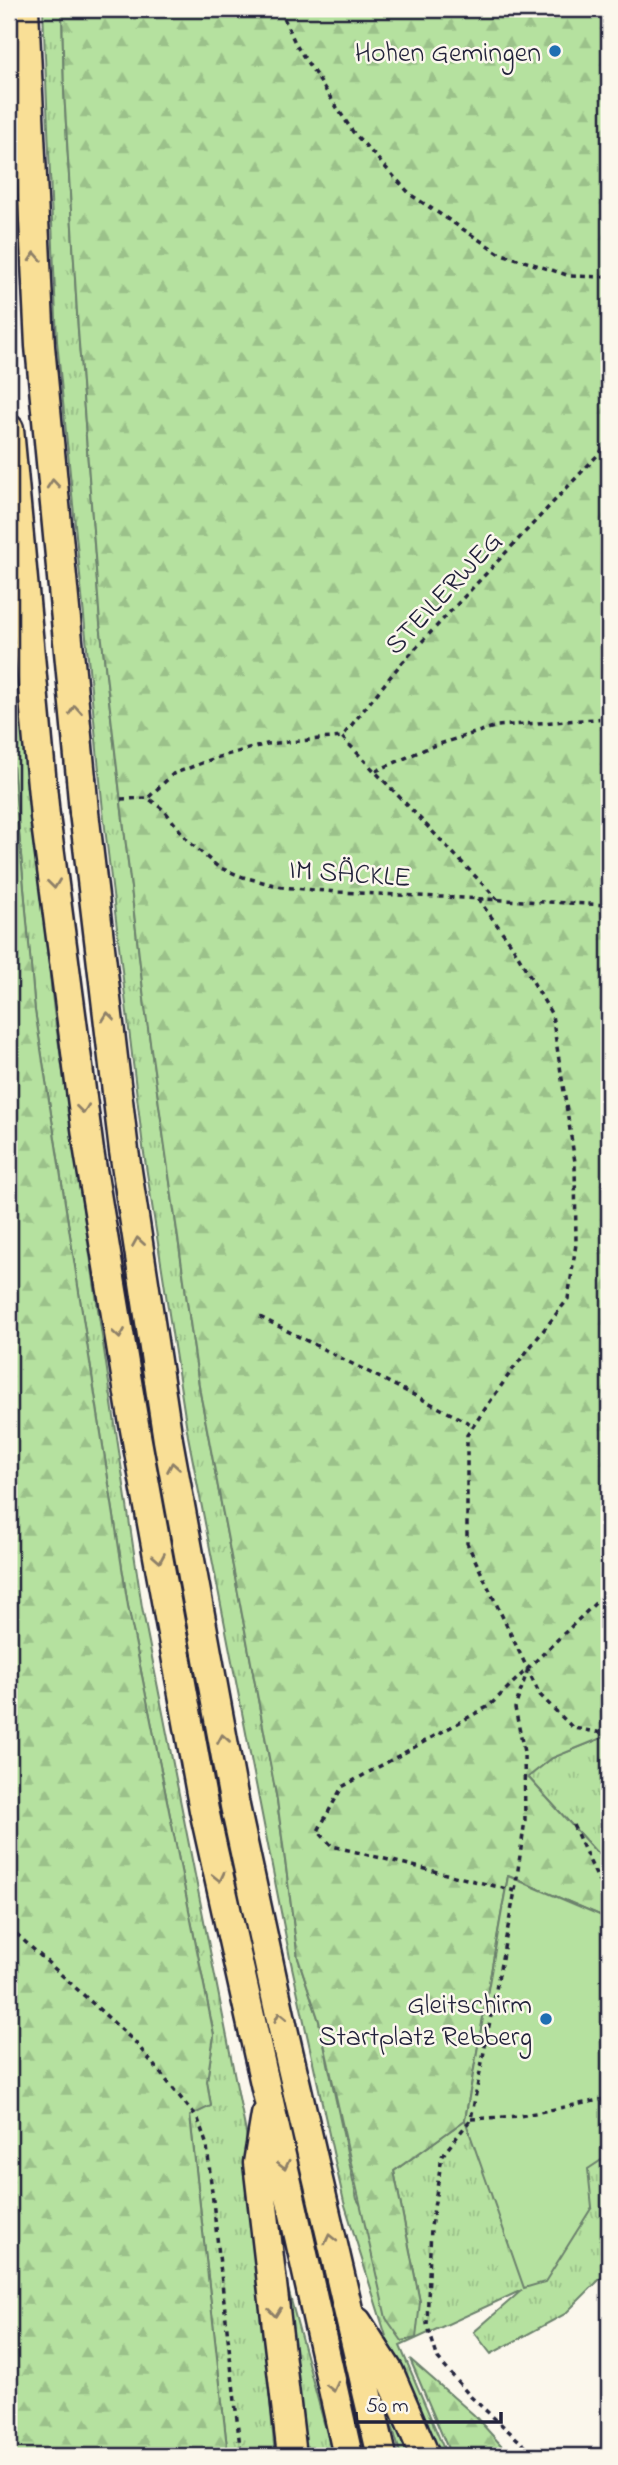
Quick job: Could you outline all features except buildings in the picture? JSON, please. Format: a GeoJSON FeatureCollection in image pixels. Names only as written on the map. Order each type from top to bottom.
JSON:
{"type":"FeatureCollection","features":[{"type":"Feature","properties":{"kind":"highway"},"geometry":{"type":"LineString","coordinates":[[24,9],[40,346],[84,812],[124,1151],[168,1440],[236,1806],[345,2305],[382,2456]]}},
{"type":"Feature","properties":{"kind":"highway"},"geometry":{"type":"LineString","coordinates":[[9,429],[45,816],[89,1151],[134,1424],[204,1810],[348,2456]]}},
{"type":"Feature","properties":{"kind":"highway"},"geometry":{"type":"LineString","coordinates":[[269,2099],[258,2163],[292,2456]]}},
{"type":"Feature","properties":{"kind":"highway"},"geometry":{"type":"LineString","coordinates":[[345,2305],[389,2372],[425,2456]]}},
{"type":"Feature","properties":{"kind":"path"},"geometry":{"type":"LineString","coordinates":[[280,9],[296,44],[353,132],[411,195],[499,253],[570,275],[609,277]]}},
{"type":"Feature","properties":{"kind":"path","name":"STEILERWEG"},"geometry":{"type":"LineString","coordinates":[[342,737],[399,666],[609,443]]}},
{"type":"Feature","properties":{"kind":"path"},"geometry":{"type":"LineString","coordinates":[[376,771],[430,747],[497,726],[609,718]]}},
{"type":"Feature","properties":{"kind":"path"},"geometry":{"type":"LineString","coordinates":[[121,799],[148,798],[173,774],[215,758],[267,744],[342,737],[498,900]]}},
{"type":"Feature","properties":{"kind":"path","name":"IM SÄCKLE"},"geometry":{"type":"LineString","coordinates":[[148,798],[166,811],[188,841],[218,867],[282,887],[609,905]]}},
{"type":"Feature","properties":{"kind":"path"},"geometry":{"type":"LineString","coordinates":[[9,808],[17,807]]}},
{"type":"Feature","properties":{"kind":"path"},"geometry":{"type":"LineString","coordinates":[[478,899],[512,945],[552,1015],[575,1163],[576,1244],[568,1299],[467,1435],[467,1543],[540,1695],[573,1728],[609,1734]]}},
{"type":"Feature","properties":{"kind":"path"},"geometry":{"type":"LineString","coordinates":[[260,1317],[473,1425]]}},
{"type":"Feature","properties":{"kind":"path"},"geometry":{"type":"LineString","coordinates":[[516,1891],[332,1846],[318,1830],[342,1787],[489,1706],[609,1590]]}},
{"type":"Feature","properties":{"kind":"path"},"geometry":{"type":"LineString","coordinates":[[528,1669],[515,1707],[524,1752],[525,1820],[516,1891],[471,2119],[442,2156],[431,2227],[427,2324],[438,2359],[471,2397],[536,2456]]}},
{"type":"Feature","properties":{"kind":"path"},"geometry":{"type":"LineString","coordinates":[[573,1825],[609,1903]]}},
{"type":"Feature","properties":{"kind":"path"},"geometry":{"type":"LineString","coordinates":[[9,1927],[135,2042],[198,2119],[207,2147],[242,2456]]}},
{"type":"Feature","properties":{"kind":"path"},"geometry":{"type":"LineString","coordinates":[[471,2119],[520,2116],[609,2098]]}},
{"type":"Feature","properties":{"kind":"path"},"geometry":{"type":"LineString","coordinates":[[597,2456],[609,2446]]}},
{"type":"Feature","properties":{"kind":"green space"},"geometry":{"type":"Polygon","coordinates":[[[43,9],[62,9],[78,330],[100,623],[145,1007],[200,1392],[277,1800],[298,1958],[319,2021],[357,2199],[420,2302],[394,2171],[465,2120],[508,1876],[609,1919],[609,2270],[565,2314],[491,2354],[474,2332],[522,2290],[400,2346],[447,2456],[436,2456],[390,2349],[344,2202],[290,1958],[188,1436],[143,1147],[103,811],[57,341],[43,9]]]}},
{"type":"Feature","properties":{"kind":"green space"},"geometry":{"type":"Polygon","coordinates":[[[62,9],[609,9],[609,1735],[552,1758],[528,1777],[596,1852],[609,1857],[609,1919],[508,1876],[465,2120],[394,2171],[420,2302],[416,2338],[402,2341],[386,2318],[319,2021],[298,1958],[277,1800],[200,1392],[145,1007],[100,623],[78,330],[62,9]]]}},
{"type":"Feature","properties":{"kind":"green space"},"geometry":{"type":"Polygon","coordinates":[[[9,550],[21,712],[54,1011],[142,1607],[246,2133],[275,2456],[218,2456],[227,2447],[190,2116],[211,2105],[207,2081],[214,2035],[128,1606],[35,1011],[9,721],[9,550]]]}},
{"type":"Feature","properties":{"kind":"green space"},"geometry":{"type":"Polygon","coordinates":[[[9,721],[35,1011],[128,1606],[214,2035],[207,2081],[211,2106],[190,2116],[227,2447],[218,2456],[9,2456],[9,721]]]}},
{"type":"Feature","properties":{"kind":"green space"},"geometry":{"type":"Polygon","coordinates":[[[609,1735],[609,1857],[596,1852],[528,1777],[552,1758],[609,1735]]]}},
{"type":"Feature","properties":{"kind":"green space","name":"Gleitschirm Startplatz Rebberg"},"geometry":{"type":"Polygon","coordinates":[[[508,1876],[609,1919],[609,2155],[588,2169],[592,2207],[545,2282],[524,2288],[465,2120],[508,1876]]]}},
{"type":"Feature","properties":{"kind":"green space"},"geometry":{"type":"Polygon","coordinates":[[[284,2274],[333,2456],[299,2456],[284,2274]]]}},
{"type":"Feature","properties":{"kind":"green space"},"geometry":{"type":"Polygon","coordinates":[[[410,2359],[474,2415],[511,2456],[451,2456],[410,2359]]]}},
{"type":"Feature","properties":{"kind":"green space"},"geometry":{"type":"Polygon","coordinates":[[[386,2405],[409,2456],[401,2456],[386,2405]]]}},
{"type":"Feature","properties":{"kind":"place","name":"Hohen Gemingen"},"geometry":{"type":"Point","coordinates":[555,51]}},
{"type":"Feature","properties":{"kind":"place","name":"Gleitschirm Startplatz Rebberg"},"geometry":{"type":"Point","coordinates":[546,2019]}}]}
